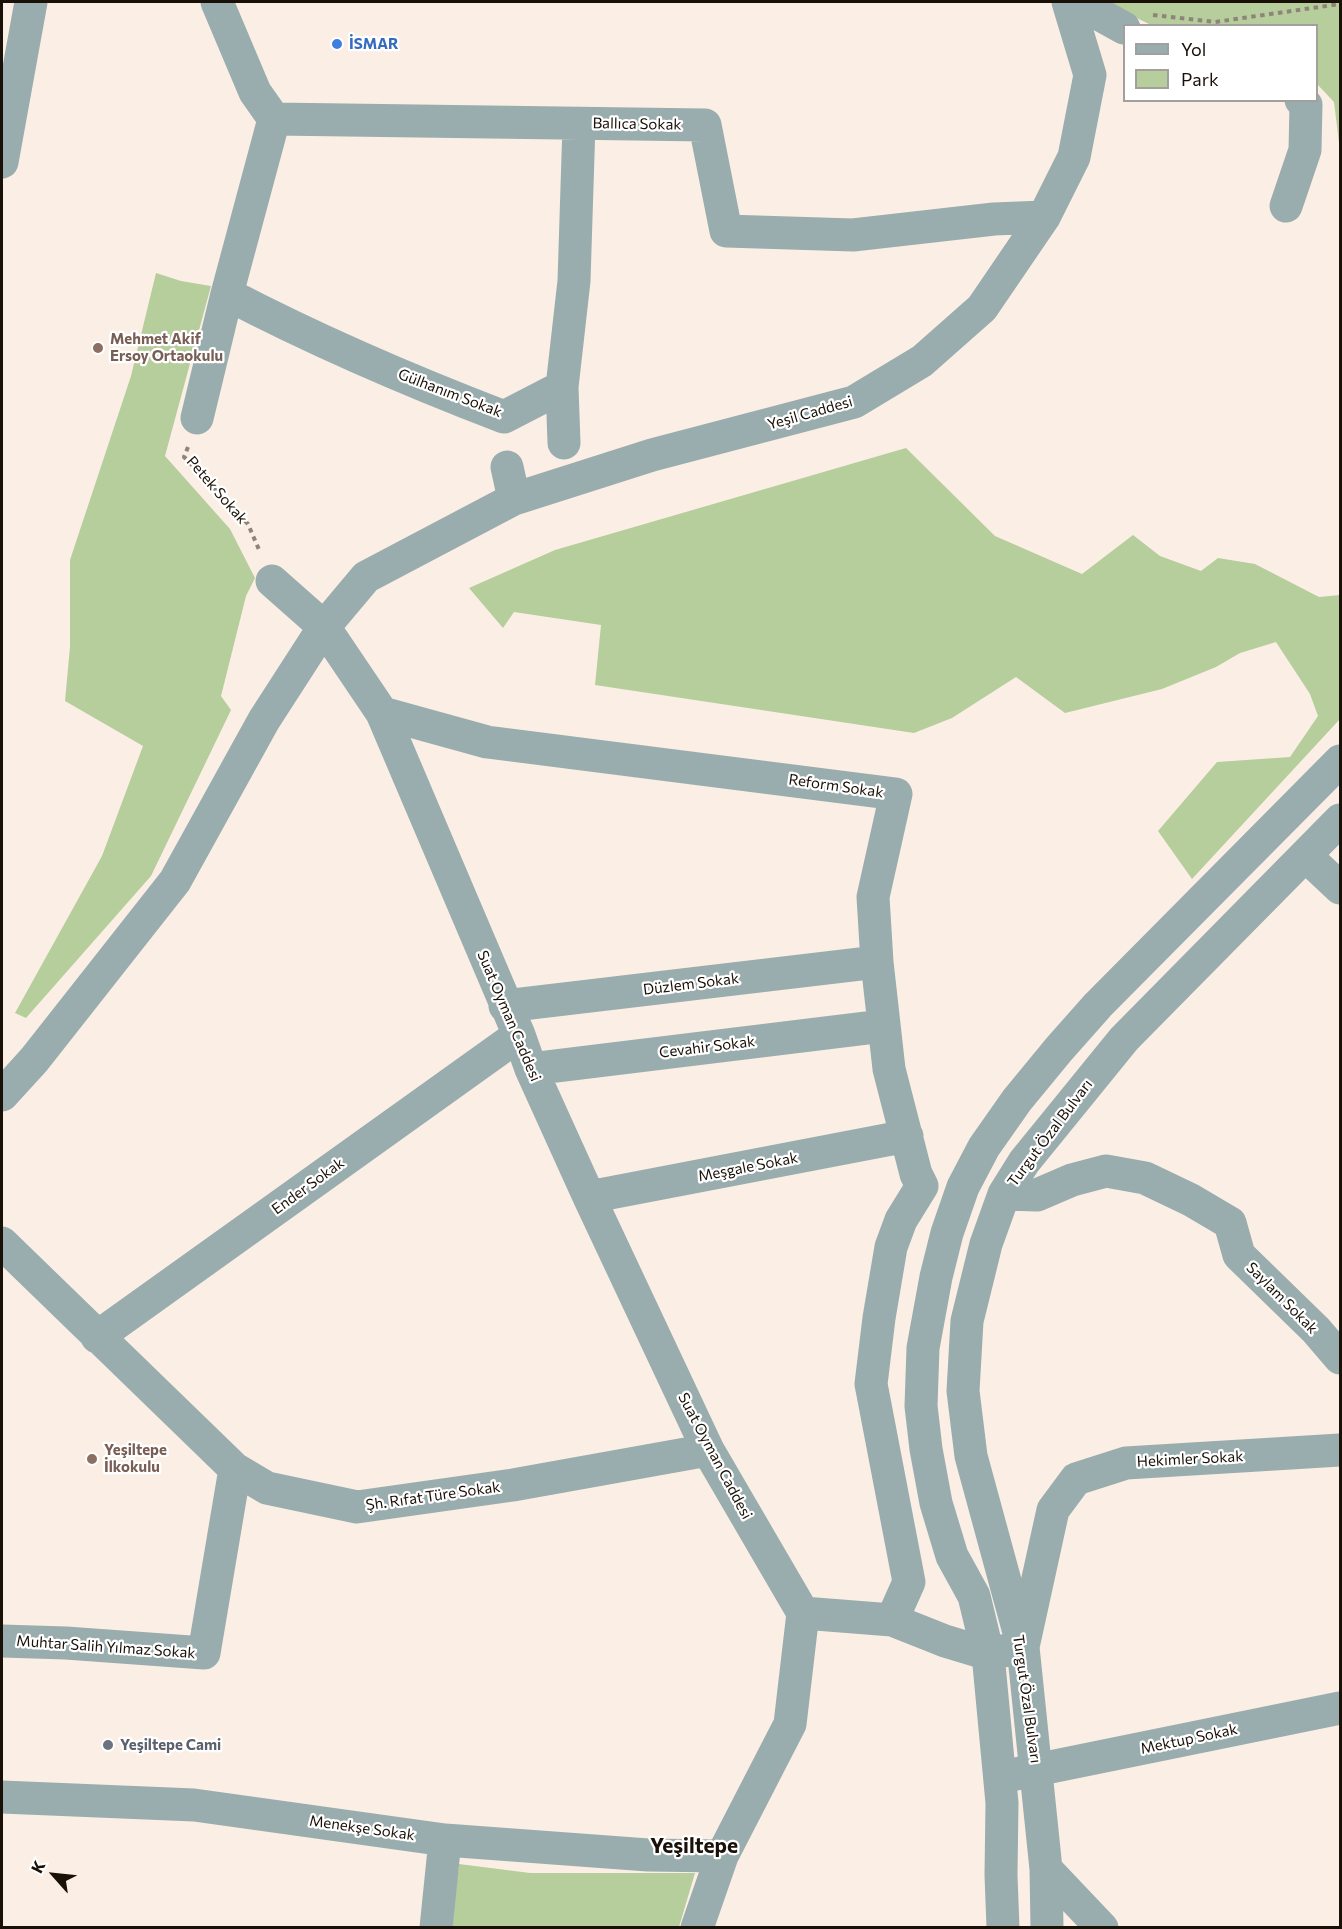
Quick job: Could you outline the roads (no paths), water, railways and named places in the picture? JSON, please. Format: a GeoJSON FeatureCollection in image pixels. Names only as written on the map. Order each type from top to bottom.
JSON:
{"type":"FeatureCollection","features":[{"type":"Feature","properties":{"kind":"street"},"geometry":{"type":"LineString","coordinates":[[2,162],[31,2]]}},
{"type":"Feature","properties":{"kind":"street"},"geometry":{"type":"LineString","coordinates":[[197,418],[227,294],[274,119],[255,92],[217,2]]}},
{"type":"Feature","properties":{"kind":"street","name":"Yeşil Caddesi"},"geometry":{"type":"LineString","coordinates":[[324,627],[366,577],[514,499],[652,455],[854,402],[922,361],[982,308],[1044,217],[1074,157],[1089,75],[1068,2]]}},
{"type":"Feature","properties":{"kind":"street"},"geometry":{"type":"LineString","coordinates":[[1077,2],[1136,21]]}},
{"type":"Feature","properties":{"kind":"street"},"geometry":{"type":"LineString","coordinates":[[1286,206],[1305,150],[1306,105],[1303,102]]}},
{"type":"Feature","properties":{"kind":"street","name":"Ballıca Sokak"},"geometry":{"type":"LineString","coordinates":[[274,119],[705,125],[726,231],[853,235],[994,219],[1044,217]]}},
{"type":"Feature","properties":{"kind":"street"},"geometry":{"type":"LineString","coordinates":[[564,443],[562,387],[574,281],[579,124]]}},
{"type":"Feature","properties":{"kind":"street","name":"Gülhanım Sokak"},"geometry":{"type":"LineString","coordinates":[[227,294],[298,330],[448,396],[504,417],[562,387]]}},
{"type":"Feature","properties":{"kind":"street"},"geometry":{"type":"LineString","coordinates":[[507,467],[514,499]]}},
{"type":"Feature","properties":{"kind":"street"},"geometry":{"type":"LineString","coordinates":[[2,1095],[34,1060],[175,881],[264,720],[324,627],[272,581]]}},
{"type":"Feature","properties":{"kind":"street","name":"Suat Oyman Caddesi"},"geometry":{"type":"LineString","coordinates":[[324,627],[382,713],[519,1035],[531,1069],[589,1197],[708,1450],[803,1613]]}},
{"type":"Feature","properties":{"kind":"street","name":"Reform Sokak"},"geometry":{"type":"LineString","coordinates":[[382,713],[487,742],[896,794],[873,897],[877,962],[889,1069],[916,1174],[922,1186]]}},
{"type":"Feature","properties":{"kind":"street"},"geometry":{"type":"LineString","coordinates":[[1003,1928],[1002,1803],[988,1654],[974,1596],[952,1556],[936,1503],[921,1406],[923,1348],[947,1233],[963,1187],[984,1147],[1017,1100],[1098,1005],[1341,761]]}},
{"type":"Feature","properties":{"kind":"street","name":"Turgut Özal Bulvarı"},"geometry":{"type":"LineString","coordinates":[[1047,1928],[1046,1869],[1023,1647],[971,1456],[963,1391],[967,1321],[986,1244],[1004,1194],[1024,1162],[1124,1039],[1341,820]]}},
{"type":"Feature","properties":{"kind":"street"},"geometry":{"type":"LineString","coordinates":[[1306,856],[1341,888]]}},
{"type":"Feature","properties":{"kind":"street","name":"Düzlem Sokak"},"geometry":{"type":"LineString","coordinates":[[505,1006],[877,962]]}},
{"type":"Feature","properties":{"kind":"street","name":"Cevahir Sokak"},"geometry":{"type":"LineString","coordinates":[[531,1069],[883,1026]]}},
{"type":"Feature","properties":{"kind":"street","name":"Ender Sokak"},"geometry":{"type":"LineString","coordinates":[[97,1337],[519,1035]]}},
{"type":"Feature","properties":{"kind":"street","name":"Meşgale Sokak"},"geometry":{"type":"LineString","coordinates":[[589,1197],[907,1136]]}},
{"type":"Feature","properties":{"kind":"street","name":"Saylam Sokak"},"geometry":{"type":"LineString","coordinates":[[1004,1194],[1037,1195],[1071,1180],[1106,1171],[1145,1178],[1191,1200],[1230,1222],[1239,1255],[1316,1330],[1341,1358]]}},
{"type":"Feature","properties":{"kind":"street"},"geometry":{"type":"LineString","coordinates":[[892,1620],[909,1582],[871,1384],[891,1247],[901,1220],[922,1186],[963,1187]]}},
{"type":"Feature","properties":{"kind":"street","name":"Şh. Rıfat Türe Sokak"},"geometry":{"type":"LineString","coordinates":[[2,1243],[235,1469],[267,1488],[357,1507],[513,1485],[708,1450]]}},
{"type":"Feature","properties":{"kind":"street","name":"Hekimler Sokak"},"geometry":{"type":"LineString","coordinates":[[1023,1647],[1053,1510],[1076,1479],[1126,1463],[1341,1450]]}},
{"type":"Feature","properties":{"kind":"street","name":"Muhtar Salih Yılmaz Sokak"},"geometry":{"type":"LineString","coordinates":[[2,1641],[204,1653],[235,1469]]}},
{"type":"Feature","properties":{"kind":"street"},"geometry":{"type":"LineString","coordinates":[[698,1928],[722,1856],[790,1724],[803,1613],[892,1620],[945,1641],[988,1654],[1023,1647]]}},
{"type":"Feature","properties":{"kind":"street","name":"Mektup Sokak"},"geometry":{"type":"LineString","coordinates":[[1000,1776],[1037,1771],[1341,1708]]}},
{"type":"Feature","properties":{"kind":"street","name":"Menekşe Sokak"},"geometry":{"type":"LineString","coordinates":[[2,1797],[194,1804],[445,1840],[648,1855],[722,1856]]}},
{"type":"Feature","properties":{"kind":"street"},"geometry":{"type":"LineString","coordinates":[[436,1928],[445,1840]]}},
{"type":"Feature","properties":{"kind":"street"},"geometry":{"type":"LineString","coordinates":[[1046,1869],[1102,1928]]}},
{"type":"Feature","properties":{"kind":"place","name":"İSMAR"},"geometry":{"type":"Point","coordinates":[337,44]}},
{"type":"Feature","properties":{"kind":"place","name":"Mehmet Akif Ersoy Ortaokulu"},"geometry":{"type":"Point","coordinates":[98,348]}},
{"type":"Feature","properties":{"kind":"place","name":"Yeşiltepe İlkokulu"},"geometry":{"type":"Point","coordinates":[92,1459]}},
{"type":"Feature","properties":{"kind":"place","name":"Yeşiltepe Cami"},"geometry":{"type":"Point","coordinates":[108,1745]}},
{"type":"Feature","properties":{"kind":"district","name":"Yeşiltepe"},"geometry":{"type":"Point","coordinates":[694,1846]}}]}
